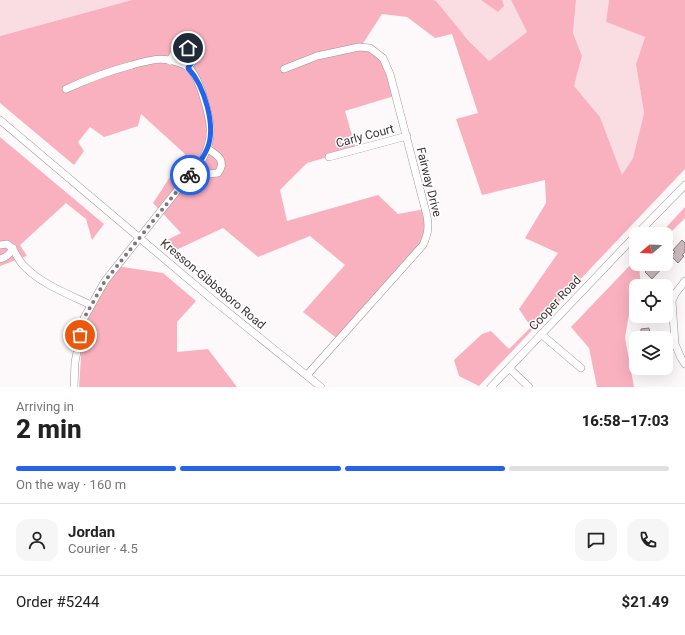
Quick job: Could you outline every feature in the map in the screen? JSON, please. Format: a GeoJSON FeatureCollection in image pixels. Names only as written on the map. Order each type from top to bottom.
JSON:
{"type":"FeatureCollection","features":[{"type":"Feature","properties":{"kind":"street"},"geometry":{"type":"LineString","coordinates":[[170,61],[176,49],[182,47],[188,48],[192,54],[192,62],[188,68]]}},
{"type":"Feature","properties":{"kind":"street","name":"Fairway Drive"},"geometry":{"type":"LineString","coordinates":[[284,69],[317,56],[359,47],[370,48],[386,62],[407,136],[429,228],[424,245],[307,375]]}},
{"type":"Feature","properties":{"kind":"street"},"geometry":{"type":"LineString","coordinates":[[66,88],[92,77],[153,60],[170,61],[188,68],[201,88],[209,114],[211,132],[208,149],[203,158],[105,281],[84,318],[75,362],[74,387]]}},
{"type":"Feature","properties":{"kind":"street","name":"Kresson-Gibbsboro Road"},"geometry":{"type":"LineString","coordinates":[[0,120],[214,300],[321,387]]}},
{"type":"Feature","properties":{"kind":"street","name":"Carly Court"},"geometry":{"type":"LineString","coordinates":[[329,157],[407,136]]}},
{"type":"Feature","properties":{"kind":"street"},"geometry":{"type":"LineString","coordinates":[[196,167],[208,174],[218,173],[222,163],[219,157],[208,149]]}},
{"type":"Feature","properties":{"kind":"street","name":"Cooper Road"},"geometry":{"type":"LineString","coordinates":[[643,227],[685,185]]}},
{"type":"Feature","properties":{"kind":"street","name":"Cooper Road"},"geometry":{"type":"LineString","coordinates":[[491,387],[629,241]]}},
{"type":"Feature","properties":{"kind":"street"},"geometry":{"type":"LineString","coordinates":[[0,246],[8,244],[13,248],[23,266],[38,278],[91,305]]}},
{"type":"Feature","properties":{"kind":"street"},"geometry":{"type":"LineString","coordinates":[[0,259],[10,253],[13,248]]}},
{"type":"Feature","properties":{"kind":"street"},"geometry":{"type":"LineString","coordinates":[[685,281],[675,294],[672,301],[675,344],[685,364]]}},
{"type":"Feature","properties":{"kind":"street"},"geometry":{"type":"LineString","coordinates":[[541,334],[581,368]]}},
{"type":"Feature","properties":{"kind":"street"},"geometry":{"type":"LineString","coordinates":[[509,368],[529,387]]}},
{"type":"Feature","properties":{"kind":"shaded area"},"geometry":{"type":"Polygon","coordinates":[[[0,0],[132,0],[0,36],[0,0]]]}},
{"type":"Feature","properties":{"kind":"shaded area"},"geometry":{"type":"Polygon","coordinates":[[[132,0],[432,0],[436,1],[468,40],[489,61],[527,32],[511,0],[576,0],[573,33],[582,56],[574,86],[600,117],[622,175],[633,158],[644,113],[636,64],[645,37],[606,22],[609,0],[685,0],[685,169],[479,386],[459,376],[454,360],[482,334],[491,331],[509,349],[531,327],[519,309],[558,253],[525,238],[546,203],[545,180],[482,195],[456,119],[478,113],[452,34],[435,38],[407,17],[382,14],[362,45],[381,58],[394,96],[345,111],[356,149],[307,163],[280,190],[287,221],[378,195],[398,214],[425,209],[424,246],[339,340],[303,312],[345,265],[310,236],[258,257],[223,228],[176,250],[165,241],[181,233],[153,203],[185,154],[141,114],[138,126],[104,137],[90,127],[78,142],[84,151],[74,165],[0,103],[0,36],[132,0]]]}},
{"type":"Feature","properties":{"kind":"shaded area"},"geometry":{"type":"Polygon","coordinates":[[[432,0],[511,0],[527,32],[489,62],[432,0]]]}},
{"type":"Feature","properties":{"kind":"shaded area"},"geometry":{"type":"Polygon","coordinates":[[[481,0],[502,0],[504,6],[498,12],[481,0]]]}},
{"type":"Feature","properties":{"kind":"shaded area"},"geometry":{"type":"Polygon","coordinates":[[[576,0],[609,0],[606,22],[645,37],[636,64],[644,113],[633,158],[622,176],[600,117],[574,86],[582,56],[573,33],[576,0]]]}},
{"type":"Feature","properties":{"kind":"shaded area"},"geometry":{"type":"Polygon","coordinates":[[[0,137],[104,224],[92,240],[86,219],[66,203],[20,245],[27,256],[0,266],[0,137]]]}},
{"type":"Feature","properties":{"kind":"shaded area"},"geometry":{"type":"Polygon","coordinates":[[[685,207],[685,218],[673,230],[673,227],[666,227],[685,207]]]}},
{"type":"Feature","properties":{"kind":"shaded area"},"geometry":{"type":"Polygon","coordinates":[[[116,266],[163,273],[196,301],[177,322],[177,352],[208,349],[237,387],[79,387],[83,327],[116,266]]]}},
{"type":"Feature","properties":{"kind":"shaded area"},"geometry":{"type":"Polygon","coordinates":[[[629,266],[629,271],[640,271],[640,279],[629,279],[629,314],[625,338],[629,360],[629,375],[632,375],[634,387],[597,387],[589,348],[571,327],[629,266]]]}},
{"type":"Feature","properties":{"kind":"building"},"geometry":{"type":"Polygon","coordinates":[[[682,240],[685,243],[685,252],[682,255],[684,256],[678,263],[673,258],[673,254],[675,252],[673,250],[682,240]]]}},
{"type":"Feature","properties":{"kind":"building"},"geometry":{"type":"Polygon","coordinates":[[[646,271],[659,271],[652,279],[645,272],[646,271]]]}},
{"type":"Feature","properties":{"kind":"building"},"geometry":{"type":"Polygon","coordinates":[[[649,328],[650,331],[641,331],[641,329],[649,328]]]}},
{"type":"Feature","properties":{"kind":"way so far"},"geometry":{"type":"LineString","coordinates":[[80,335],[84,318],[105,281],[190,175]]}},
{"type":"Feature","properties":{"kind":"route"},"geometry":{"type":"LineString","coordinates":[[188,48],[192,54],[192,62],[188,68],[201,88],[209,114],[211,132],[208,149],[190,175]]}}]}
